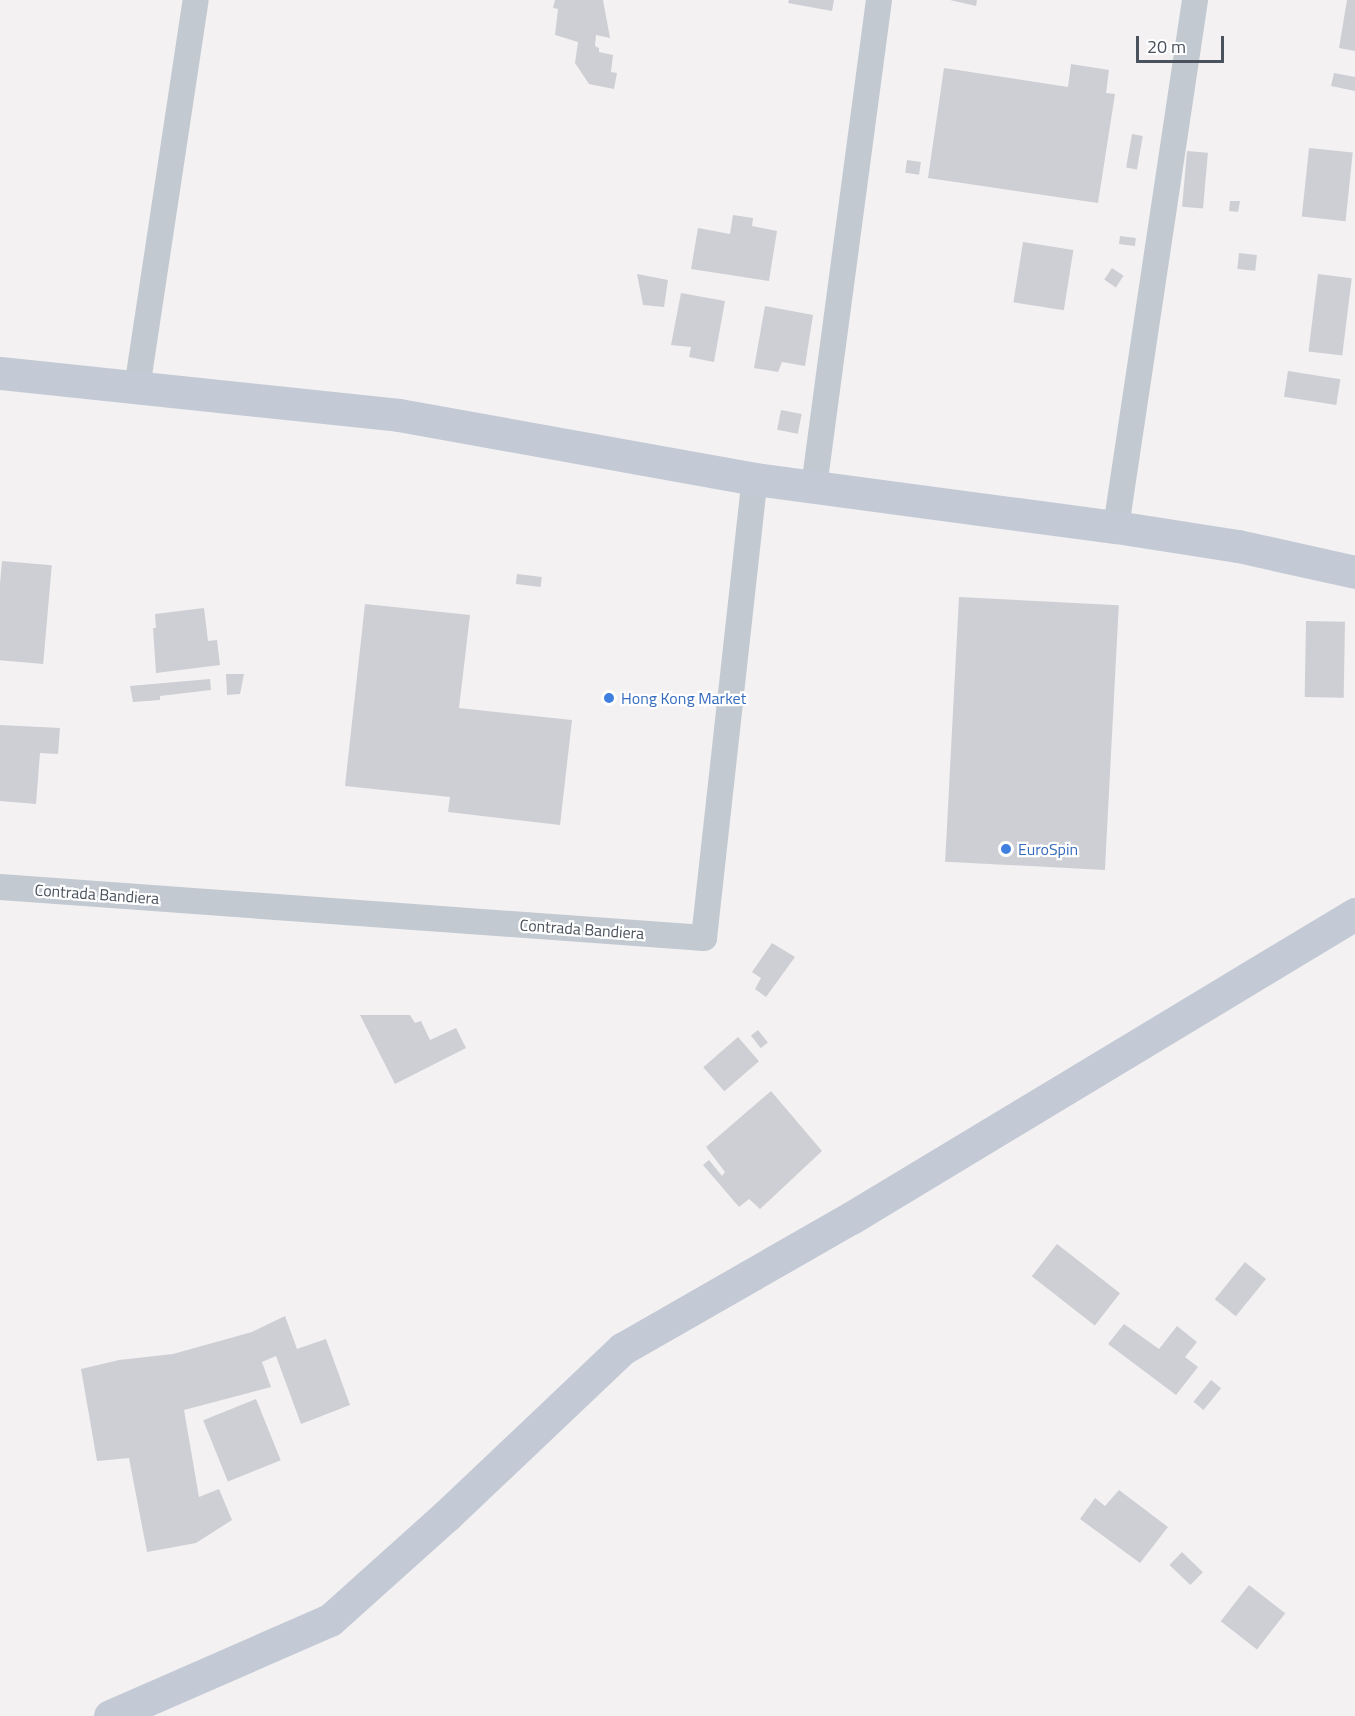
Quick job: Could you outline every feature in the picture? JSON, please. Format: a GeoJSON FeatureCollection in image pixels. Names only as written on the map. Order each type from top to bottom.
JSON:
{"type":"FeatureCollection","features":[{"type":"Feature","properties":{"kind":"main road"},"geometry":{"type":"LineString","coordinates":[[0,373],[399,415],[755,479],[1116,527],[1238,546],[1355,572]]}},
{"type":"Feature","properties":{"kind":"main road"},"geometry":{"type":"LineString","coordinates":[[110,1716],[330,1620],[446,1516],[622,1349],[851,1218],[1355,914]]}},
{"type":"Feature","properties":{"kind":"street"},"geometry":{"type":"LineString","coordinates":[[137,388],[196,0]]}},
{"type":"Feature","properties":{"kind":"street"},"geometry":{"type":"LineString","coordinates":[[814,488],[879,0]]}},
{"type":"Feature","properties":{"kind":"street"},"geometry":{"type":"LineString","coordinates":[[1116,527],[1195,0]]}},
{"type":"Feature","properties":{"kind":"street","name":"Contrada Bandiera"},"geometry":{"type":"LineString","coordinates":[[0,887],[704,938],[755,479]]}},
{"type":"Feature","properties":{"kind":"building"},"geometry":{"type":"Polygon","coordinates":[[[555,0],[603,0],[610,38],[596,35],[595,46],[599,48],[599,52],[613,55],[611,72],[617,73],[614,89],[589,84],[575,63],[578,42],[555,35],[558,9],[553,8],[555,0]]]}},
{"type":"Feature","properties":{"kind":"building"},"geometry":{"type":"Polygon","coordinates":[[[789,0],[834,0],[832,11],[788,3],[789,0]]]}},
{"type":"Feature","properties":{"kind":"building"},"geometry":{"type":"Polygon","coordinates":[[[950,0],[977,0],[976,6],[950,0]]]}},
{"type":"Feature","properties":{"kind":"building"},"geometry":{"type":"Polygon","coordinates":[[[1347,0],[1355,0],[1355,51],[1339,48],[1347,0]]]}},
{"type":"Feature","properties":{"kind":"building"},"geometry":{"type":"Polygon","coordinates":[[[1071,64],[1109,70],[1106,93],[1115,94],[1098,203],[928,178],[944,68],[1068,87],[1071,64]]]}},
{"type":"Feature","properties":{"kind":"building"},"geometry":{"type":"Polygon","coordinates":[[[1334,73],[1355,77],[1355,91],[1331,86],[1334,73]]]}},
{"type":"Feature","properties":{"kind":"building"},"geometry":{"type":"Polygon","coordinates":[[[1132,134],[1143,136],[1137,169],[1126,167],[1132,134]]]}},
{"type":"Feature","properties":{"kind":"building"},"geometry":{"type":"Polygon","coordinates":[[[1309,148],[1353,153],[1346,221],[1302,217],[1309,148]]]}},
{"type":"Feature","properties":{"kind":"building"},"geometry":{"type":"Polygon","coordinates":[[[1187,151],[1208,153],[1203,209],[1182,207],[1187,151]]]}},
{"type":"Feature","properties":{"kind":"building"},"geometry":{"type":"Polygon","coordinates":[[[907,160],[921,162],[919,175],[905,173],[907,160]]]}},
{"type":"Feature","properties":{"kind":"building"},"geometry":{"type":"Polygon","coordinates":[[[1230,201],[1240,201],[1238,212],[1229,211],[1230,201]]]}},
{"type":"Feature","properties":{"kind":"building"},"geometry":{"type":"Polygon","coordinates":[[[733,215],[753,218],[752,226],[777,231],[769,281],[691,269],[698,228],[730,234],[733,215]]]}},
{"type":"Feature","properties":{"kind":"building"},"geometry":{"type":"Polygon","coordinates":[[[1120,236],[1136,238],[1135,246],[1119,244],[1120,236]]]}},
{"type":"Feature","properties":{"kind":"building"},"geometry":{"type":"Polygon","coordinates":[[[1023,242],[1073,250],[1064,310],[1013,302],[1023,242]]]}},
{"type":"Feature","properties":{"kind":"building"},"geometry":{"type":"Polygon","coordinates":[[[1239,253],[1257,255],[1255,271],[1237,269],[1239,253]]]}},
{"type":"Feature","properties":{"kind":"building"},"geometry":{"type":"Polygon","coordinates":[[[1112,268],[1124,276],[1116,287],[1104,280],[1112,268]]]}},
{"type":"Feature","properties":{"kind":"building"},"geometry":{"type":"Polygon","coordinates":[[[637,274],[668,280],[664,307],[643,305],[637,274]]]}},
{"type":"Feature","properties":{"kind":"building"},"geometry":{"type":"Polygon","coordinates":[[[1318,274],[1352,278],[1342,356],[1308,351],[1318,274]]]}},
{"type":"Feature","properties":{"kind":"building"},"geometry":{"type":"Polygon","coordinates":[[[681,293],[725,301],[714,362],[689,357],[691,347],[671,345],[681,293]]]}},
{"type":"Feature","properties":{"kind":"building"},"geometry":{"type":"Polygon","coordinates":[[[765,306],[813,315],[805,366],[782,362],[778,372],[754,368],[765,306]]]}},
{"type":"Feature","properties":{"kind":"building"},"geometry":{"type":"Polygon","coordinates":[[[1288,371],[1340,379],[1336,405],[1284,397],[1288,371]]]}},
{"type":"Feature","properties":{"kind":"building"},"geometry":{"type":"Polygon","coordinates":[[[781,410],[802,414],[798,434],[777,430],[781,410]]]}},
{"type":"Feature","properties":{"kind":"building"},"geometry":{"type":"Polygon","coordinates":[[[2,561],[52,565],[43,664],[0,660],[2,561]]]}},
{"type":"Feature","properties":{"kind":"building"},"geometry":{"type":"Polygon","coordinates":[[[517,574],[542,577],[541,587],[516,584],[517,574]]]}},
{"type":"Feature","properties":{"kind":"building"},"geometry":{"type":"Polygon","coordinates":[[[959,597],[1119,605],[1105,870],[945,862],[959,597]]]}},
{"type":"Feature","properties":{"kind":"building"},"geometry":{"type":"Polygon","coordinates":[[[365,604],[470,615],[459,708],[572,720],[560,825],[448,812],[450,797],[345,786],[365,604]]]}},
{"type":"Feature","properties":{"kind":"building"},"geometry":{"type":"Polygon","coordinates":[[[204,608],[208,641],[217,640],[220,665],[156,673],[153,628],[156,628],[155,614],[204,608]]]}},
{"type":"Feature","properties":{"kind":"building"},"geometry":{"type":"Polygon","coordinates":[[[1306,621],[1345,622],[1344,698],[1305,697],[1306,621]]]}},
{"type":"Feature","properties":{"kind":"building"},"geometry":{"type":"Polygon","coordinates":[[[226,674],[244,674],[240,694],[227,695],[226,674]]]}},
{"type":"Feature","properties":{"kind":"building"},"geometry":{"type":"Polygon","coordinates":[[[210,679],[211,690],[160,696],[160,700],[133,702],[130,686],[210,679]]]}},
{"type":"Feature","properties":{"kind":"building"},"geometry":{"type":"Polygon","coordinates":[[[0,725],[60,728],[58,754],[40,753],[36,804],[0,801],[0,725]]]}},
{"type":"Feature","properties":{"kind":"building"},"geometry":{"type":"Polygon","coordinates":[[[772,943],[795,957],[766,997],[755,989],[761,978],[752,972],[772,943]]]}},
{"type":"Feature","properties":{"kind":"building"},"geometry":{"type":"Polygon","coordinates":[[[360,1015],[410,1015],[415,1023],[421,1021],[430,1040],[456,1028],[466,1048],[395,1084],[360,1015]]]}},
{"type":"Feature","properties":{"kind":"building"},"geometry":{"type":"Polygon","coordinates":[[[758,1030],[768,1043],[761,1048],[751,1036],[758,1030]]]}},
{"type":"Feature","properties":{"kind":"building"},"geometry":{"type":"Polygon","coordinates":[[[738,1037],[759,1061],[724,1091],[703,1067],[738,1037]]]}},
{"type":"Feature","properties":{"kind":"building"},"geometry":{"type":"Polygon","coordinates":[[[771,1091],[822,1151],[760,1209],[749,1199],[739,1207],[703,1165],[709,1160],[722,1176],[725,1172],[706,1147],[771,1091]]]}},
{"type":"Feature","properties":{"kind":"building"},"geometry":{"type":"Polygon","coordinates":[[[1057,1244],[1120,1293],[1095,1326],[1032,1276],[1057,1244]]]}},
{"type":"Feature","properties":{"kind":"building"},"geometry":{"type":"Polygon","coordinates":[[[1245,1262],[1266,1279],[1236,1316],[1215,1299],[1245,1262]]]}},
{"type":"Feature","properties":{"kind":"building"},"geometry":{"type":"Polygon","coordinates":[[[285,1316],[297,1349],[326,1339],[350,1405],[301,1424],[276,1356],[262,1362],[271,1387],[184,1410],[199,1497],[219,1489],[232,1520],[196,1543],[147,1552],[129,1458],[97,1461],[81,1369],[119,1360],[173,1354],[252,1332],[285,1316]]]}},
{"type":"Feature","properties":{"kind":"building"},"geometry":{"type":"Polygon","coordinates":[[[1124,1324],[1159,1349],[1177,1326],[1197,1342],[1185,1357],[1198,1367],[1176,1395],[1108,1344],[1124,1324]]]}},
{"type":"Feature","properties":{"kind":"building"},"geometry":{"type":"Polygon","coordinates":[[[1211,1380],[1221,1388],[1203,1410],[1193,1402],[1211,1380]]]}},
{"type":"Feature","properties":{"kind":"building"},"geometry":{"type":"Polygon","coordinates":[[[256,1399],[281,1460],[228,1482],[203,1420],[256,1399]]]}},
{"type":"Feature","properties":{"kind":"building"},"geometry":{"type":"Polygon","coordinates":[[[1119,1490],[1168,1527],[1140,1563],[1080,1519],[1095,1498],[1105,1506],[1119,1490]]]}},
{"type":"Feature","properties":{"kind":"building"},"geometry":{"type":"Polygon","coordinates":[[[1182,1552],[1203,1572],[1190,1585],[1169,1565],[1182,1552]]]}},
{"type":"Feature","properties":{"kind":"building"},"geometry":{"type":"Polygon","coordinates":[[[1249,1585],[1285,1613],[1257,1650],[1221,1621],[1249,1585]]]}},
{"type":"Feature","properties":{"kind":"place","name":"Hong Kong Market"},"geometry":{"type":"Point","coordinates":[609,698]}},
{"type":"Feature","properties":{"kind":"place","name":"EuroSpin"},"geometry":{"type":"Point","coordinates":[1006,849]}}]}
